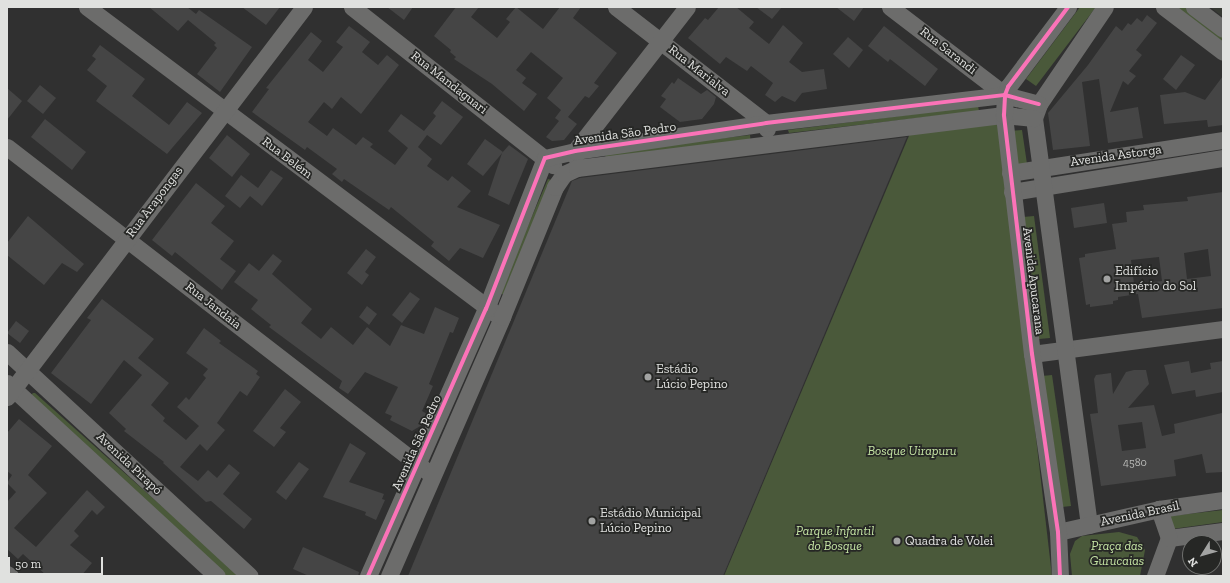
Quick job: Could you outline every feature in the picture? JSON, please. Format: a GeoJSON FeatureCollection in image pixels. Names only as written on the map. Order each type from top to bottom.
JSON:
{"type":"FeatureCollection","features":[{"type":"Feature","properties":{"kind":"street","name":"Rua Belém"},"geometry":{"type":"LineString","coordinates":[[87,7],[486,309],[502,317]]}},
{"type":"Feature","properties":{"kind":"street","name":"Rua Arapongas"},"geometry":{"type":"LineString","coordinates":[[9,390],[28,370],[304,7]]}},
{"type":"Feature","properties":{"kind":"street","name":"Rua Mandaguari"},"geometry":{"type":"LineString","coordinates":[[352,7],[545,158],[570,171]]}},
{"type":"Feature","properties":{"kind":"street","name":"Rua Marialva"},"geometry":{"type":"LineString","coordinates":[[616,7],[766,123]]}},
{"type":"Feature","properties":{"kind":"street"},"geometry":{"type":"LineString","coordinates":[[389,576],[502,317],[555,187],[570,171],[575,151],[687,7]]}},
{"type":"Feature","properties":{"kind":"street","name":"Rua Sarandi"},"geometry":{"type":"LineString","coordinates":[[890,7],[1005,95]]}},
{"type":"Feature","properties":{"kind":"street"},"geometry":{"type":"LineString","coordinates":[[1005,95],[1068,7]]}},
{"type":"Feature","properties":{"kind":"street"},"geometry":{"type":"LineString","coordinates":[[1037,111],[1105,7]]}},
{"type":"Feature","properties":{"kind":"street"},"geometry":{"type":"LineString","coordinates":[[1164,7],[1223,52]]}},
{"type":"Feature","properties":{"kind":"street"},"geometry":{"type":"LineString","coordinates":[[1194,7],[1223,29]]}},
{"type":"Feature","properties":{"kind":"street","name":"Avenida São Pedro"},"geometry":{"type":"LineString","coordinates":[[368,576],[418,466],[486,309],[545,158],[575,151],[766,123],[1005,95],[1037,111]]}},
{"type":"Feature","properties":{"kind":"street","name":"Avenida Apucarana"},"geometry":{"type":"LineString","coordinates":[[1005,95],[1004,115],[1012,192],[1032,354],[1058,532],[1060,576]]}},
{"type":"Feature","properties":{"kind":"street","name":"Avenida São Pedro"},"geometry":{"type":"LineString","coordinates":[[570,171],[601,165],[770,143],[1037,111]]}},
{"type":"Feature","properties":{"kind":"street","name":"Avenida Apucarana"},"geometry":{"type":"LineString","coordinates":[[1037,111],[1040,166],[1089,525]]}},
{"type":"Feature","properties":{"kind":"street"},"geometry":{"type":"LineString","coordinates":[[766,123],[770,143]]}},
{"type":"Feature","properties":{"kind":"street","name":"Avenida Astorga"},"geometry":{"type":"LineString","coordinates":[[1010,173],[1040,166],[1223,140]]}},
{"type":"Feature","properties":{"kind":"street","name":"Rua Jandaia"},"geometry":{"type":"LineString","coordinates":[[7,147],[418,466],[434,475]]}},
{"type":"Feature","properties":{"kind":"street"},"geometry":{"type":"LineString","coordinates":[[597,148],[595,156],[601,165]]}},
{"type":"Feature","properties":{"kind":"street","name":"Avenida Astorga"},"geometry":{"type":"LineString","coordinates":[[1012,192],[1223,158]]}},
{"type":"Feature","properties":{"kind":"street"},"geometry":{"type":"LineString","coordinates":[[1032,354],[1223,330]]}},
{"type":"Feature","properties":{"kind":"street","name":"Avenida Pirapó"},"geometry":{"type":"LineString","coordinates":[[7,352],[250,576]]}},
{"type":"Feature","properties":{"kind":"street","name":"Avenida Pirapó"},"geometry":{"type":"LineString","coordinates":[[9,390],[217,576]]}},
{"type":"Feature","properties":{"kind":"street","name":"Avenida Brasil"},"geometry":{"type":"LineString","coordinates":[[1058,532],[1159,509],[1223,500]]}},
{"type":"Feature","properties":{"kind":"street"},"geometry":{"type":"LineString","coordinates":[[1154,576],[1169,538],[1159,509]]}},
{"type":"Feature","properties":{"kind":"street"},"geometry":{"type":"LineString","coordinates":[[1169,538],[1223,531]]}},
{"type":"Feature","properties":{"kind":"shaded area"},"geometry":{"type":"Polygon","coordinates":[[[1210,7],[1223,7],[1223,17],[1210,7]]]}},
{"type":"Feature","properties":{"kind":"green space"},"geometry":{"type":"Polygon","coordinates":[[[1080,7],[1096,7],[1036,86],[1026,79],[1080,7]]]}},
{"type":"Feature","properties":{"kind":"green space"},"geometry":{"type":"Polygon","coordinates":[[[1172,7],[1187,7],[1223,34],[1223,46],[1172,7]]]}},
{"type":"Feature","properties":{"kind":"green space"},"geometry":{"type":"Polygon","coordinates":[[[978,106],[979,111],[789,133],[788,130],[978,106]]]}},
{"type":"Feature","properties":{"kind":"green space","name":"Bosque Uirapuru"},"geometry":{"type":"Polygon","coordinates":[[[999,119],[1052,576],[724,576],[911,131],[999,119]]]}},
{"type":"Feature","properties":{"kind":"green space"},"geometry":{"type":"Polygon","coordinates":[[[1022,130],[1027,164],[1017,165],[1011,131],[1022,130]]]}},
{"type":"Feature","properties":{"kind":"green space"},"geometry":{"type":"Polygon","coordinates":[[[750,135],[751,145],[606,162],[605,152],[750,135]]]}},
{"type":"Feature","properties":{"kind":"green space"},"geometry":{"type":"Polygon","coordinates":[[[548,179],[555,181],[507,296],[499,293],[548,179]]]}},
{"type":"Feature","properties":{"kind":"green space"},"geometry":{"type":"Polygon","coordinates":[[[1034,216],[1050,338],[1039,339],[1023,217],[1034,216]]]}},
{"type":"Feature","properties":{"kind":"green space"},"geometry":{"type":"Polygon","coordinates":[[[1052,375],[1071,506],[1062,507],[1042,376],[1052,375]]]}},
{"type":"Feature","properties":{"kind":"green space"},"geometry":{"type":"Polygon","coordinates":[[[35,393],[240,576],[226,576],[113,475],[30,396],[35,393]]]}},
{"type":"Feature","properties":{"kind":"green space"},"geometry":{"type":"Polygon","coordinates":[[[1223,510],[1223,522],[1172,529],[1170,516],[1223,510]]]}},
{"type":"Feature","properties":{"kind":"green space","name":"Praça das Gurucaias"},"geometry":{"type":"Polygon","coordinates":[[[1119,532],[1137,537],[1145,550],[1140,576],[1072,576],[1070,554],[1075,541],[1082,536],[1119,532]]]}},
{"type":"Feature","properties":{"kind":"building"},"geometry":{"type":"Polygon","coordinates":[[[149,7],[187,7],[196,14],[199,10],[252,47],[220,92],[197,74],[217,48],[214,45],[216,43],[188,20],[178,31],[149,7]]]}},
{"type":"Feature","properties":{"kind":"building"},"geometry":{"type":"Polygon","coordinates":[[[242,7],[280,7],[266,25],[242,7]]]}},
{"type":"Feature","properties":{"kind":"building"},"geometry":{"type":"Polygon","coordinates":[[[387,7],[413,7],[404,20],[387,7]]]}},
{"type":"Feature","properties":{"kind":"building"},"geometry":{"type":"Polygon","coordinates":[[[456,7],[479,7],[471,17],[497,38],[510,22],[506,19],[516,7],[543,29],[560,7],[581,7],[573,18],[617,53],[594,83],[599,86],[589,98],[585,96],[568,117],[577,124],[564,140],[552,141],[546,137],[559,121],[555,118],[561,110],[547,98],[563,78],[531,52],[516,70],[526,78],[522,83],[537,94],[524,111],[492,84],[454,59],[456,57],[450,52],[451,50],[434,36],[456,7]]]}},
{"type":"Feature","properties":{"kind":"building"},"geometry":{"type":"Polygon","coordinates":[[[719,7],[736,7],[754,22],[749,28],[769,44],[783,25],[803,43],[789,62],[802,72],[824,69],[827,89],[802,93],[795,102],[782,96],[775,102],[765,95],[773,83],[751,66],[747,71],[726,57],[720,64],[688,38],[705,18],[708,20],[719,7]]]}},
{"type":"Feature","properties":{"kind":"building"},"geometry":{"type":"Polygon","coordinates":[[[756,7],[782,7],[772,19],[756,7]]]}},
{"type":"Feature","properties":{"kind":"building"},"geometry":{"type":"Polygon","coordinates":[[[836,7],[864,7],[854,21],[836,7]]]}},
{"type":"Feature","properties":{"kind":"building"},"geometry":{"type":"Polygon","coordinates":[[[1147,15],[1157,23],[1136,50],[1142,55],[1129,71],[1136,76],[1128,85],[1123,81],[1110,112],[1138,107],[1143,138],[1108,143],[1099,79],[1082,82],[1090,146],[1053,150],[1048,113],[1088,65],[1116,26],[1122,31],[1128,23],[1131,25],[1137,18],[1142,22],[1147,15]]]}},
{"type":"Feature","properties":{"kind":"building"},"geometry":{"type":"Polygon","coordinates":[[[349,26],[370,42],[362,52],[378,65],[387,55],[399,65],[361,114],[341,97],[332,109],[324,102],[308,122],[327,136],[333,128],[356,145],[363,137],[373,144],[370,147],[395,165],[408,148],[388,131],[401,114],[424,131],[436,116],[433,113],[442,101],[463,117],[441,145],[427,135],[418,147],[432,159],[427,166],[448,181],[452,176],[471,191],[457,207],[500,225],[483,258],[460,248],[449,261],[431,246],[434,242],[391,207],[389,210],[344,179],[342,182],[332,174],[337,169],[307,147],[305,150],[252,112],[269,89],[266,88],[311,32],[322,41],[308,60],[323,72],[343,47],[336,42],[349,26]]]}},
{"type":"Feature","properties":{"kind":"building"},"geometry":{"type":"Polygon","coordinates":[[[884,26],[938,69],[925,86],[890,59],[888,62],[868,46],[884,26]]]}},
{"type":"Feature","properties":{"kind":"building"},"geometry":{"type":"Polygon","coordinates":[[[848,37],[863,50],[849,68],[833,54],[848,37]]]}},
{"type":"Feature","properties":{"kind":"building"},"geometry":{"type":"Polygon","coordinates":[[[100,45],[145,79],[132,96],[169,125],[187,102],[202,113],[167,154],[96,101],[107,86],[87,70],[96,59],[92,56],[100,45]]]}},
{"type":"Feature","properties":{"kind":"building"},"geometry":{"type":"Polygon","coordinates":[[[1181,55],[1195,65],[1176,90],[1163,79],[1181,55]]]}},
{"type":"Feature","properties":{"kind":"building"},"geometry":{"type":"Polygon","coordinates":[[[1223,76],[1223,125],[1208,127],[1207,120],[1164,124],[1160,95],[1185,92],[1205,100],[1223,76]]]}},
{"type":"Feature","properties":{"kind":"building"},"geometry":{"type":"Polygon","coordinates":[[[678,78],[701,94],[707,90],[716,97],[714,104],[702,119],[680,122],[660,107],[666,99],[661,96],[672,82],[674,84],[678,78]]]}},
{"type":"Feature","properties":{"kind":"building"},"geometry":{"type":"Polygon","coordinates":[[[40,85],[56,98],[43,114],[27,101],[40,85]]]}},
{"type":"Feature","properties":{"kind":"building"},"geometry":{"type":"Polygon","coordinates":[[[7,88],[22,101],[7,120],[7,88]]]}},
{"type":"Feature","properties":{"kind":"building"},"geometry":{"type":"Polygon","coordinates":[[[45,119],[86,152],[72,170],[31,137],[45,119]]]}},
{"type":"Feature","properties":{"kind":"building"},"geometry":{"type":"Polygon","coordinates":[[[227,135],[250,154],[232,177],[209,158],[227,135]]]}},
{"type":"Feature","properties":{"kind":"building","name":"Estádio Lúcio Pepino"},"geometry":{"type":"Polygon","coordinates":[[[907,137],[723,576],[408,576],[572,181],[580,178],[907,137]]]}},
{"type":"Feature","properties":{"kind":"building"},"geometry":{"type":"Polygon","coordinates":[[[485,139],[503,152],[483,176],[467,164],[485,139]]]}},
{"type":"Feature","properties":{"kind":"building"},"geometry":{"type":"Polygon","coordinates":[[[509,145],[528,159],[509,205],[488,195],[502,153],[509,145]]]}},
{"type":"Feature","properties":{"kind":"building"},"geometry":{"type":"Polygon","coordinates":[[[271,170],[283,178],[262,206],[250,196],[240,208],[225,196],[241,175],[258,188],[271,170]]]}},
{"type":"Feature","properties":{"kind":"building"},"geometry":{"type":"Polygon","coordinates":[[[196,183],[225,206],[211,223],[234,241],[220,259],[236,271],[222,290],[175,252],[172,256],[152,240],[196,183]]]}},
{"type":"Feature","properties":{"kind":"building"},"geometry":{"type":"Polygon","coordinates":[[[1223,192],[1223,308],[1142,318],[1138,294],[1118,297],[1118,300],[1113,301],[1113,304],[1090,307],[1090,304],[1086,305],[1079,258],[1085,257],[1085,254],[1116,249],[1112,224],[1127,222],[1126,212],[1144,210],[1143,205],[1188,201],[1187,197],[1223,192]],[[1208,249],[1184,253],[1187,279],[1211,276],[1208,249]],[[1159,257],[1131,260],[1134,284],[1162,281],[1159,257]]]}},
{"type":"Feature","properties":{"kind":"building"},"geometry":{"type":"Polygon","coordinates":[[[1104,203],[1107,223],[1074,228],[1071,208],[1104,203]]]}},
{"type":"Feature","properties":{"kind":"building"},"geometry":{"type":"Polygon","coordinates":[[[28,216],[84,264],[77,272],[62,263],[44,285],[7,255],[7,243],[28,216]]]}},
{"type":"Feature","properties":{"kind":"building"},"geometry":{"type":"Polygon","coordinates":[[[366,249],[376,257],[365,272],[369,275],[362,285],[347,273],[366,249]]]}},
{"type":"Feature","properties":{"kind":"building"},"geometry":{"type":"Polygon","coordinates":[[[273,254],[282,261],[272,274],[312,309],[301,323],[321,339],[331,327],[353,345],[367,327],[390,346],[401,325],[424,334],[435,307],[459,318],[453,333],[450,332],[429,384],[433,386],[422,411],[427,414],[422,425],[412,431],[390,420],[392,416],[385,413],[398,387],[365,372],[348,394],[339,388],[342,381],[269,327],[271,325],[251,309],[258,300],[234,282],[249,263],[259,271],[273,254]]]}},
{"type":"Feature","properties":{"kind":"building"},"geometry":{"type":"Polygon","coordinates":[[[410,292],[420,299],[402,323],[392,315],[410,292]]]}},
{"type":"Feature","properties":{"kind":"building"},"geometry":{"type":"Polygon","coordinates":[[[102,299],[154,339],[138,358],[169,383],[151,405],[165,418],[163,421],[186,440],[199,426],[177,407],[186,397],[189,400],[206,378],[203,375],[208,369],[186,353],[204,328],[221,341],[219,343],[258,371],[256,374],[260,377],[247,396],[240,391],[217,423],[225,430],[207,451],[200,444],[180,467],[198,481],[208,470],[217,478],[229,464],[240,473],[223,494],[252,519],[244,529],[211,501],[206,502],[163,463],[164,462],[124,431],[126,429],[109,413],[142,375],[124,360],[91,404],[51,373],[91,320],[87,318],[102,299]]]}},
{"type":"Feature","properties":{"kind":"building"},"geometry":{"type":"Polygon","coordinates":[[[367,306],[377,314],[369,325],[359,317],[367,306]]]}},
{"type":"Feature","properties":{"kind":"building"},"geometry":{"type":"Polygon","coordinates":[[[16,321],[29,331],[20,343],[7,333],[16,321]]]}},
{"type":"Feature","properties":{"kind":"building"},"geometry":{"type":"Polygon","coordinates":[[[1189,361],[1191,373],[1211,369],[1210,363],[1223,361],[1223,392],[1196,397],[1195,390],[1172,394],[1164,365],[1189,361]]]}},
{"type":"Feature","properties":{"kind":"building"},"geometry":{"type":"Polygon","coordinates":[[[1146,370],[1149,384],[1128,408],[1154,405],[1162,436],[1175,433],[1174,424],[1222,413],[1223,472],[1206,473],[1202,454],[1174,460],[1176,476],[1101,486],[1090,414],[1098,413],[1094,379],[1096,375],[1111,373],[1113,394],[1126,372],[1146,370]],[[1142,422],[1118,425],[1122,451],[1146,448],[1142,422]]]}},
{"type":"Feature","properties":{"kind":"building"},"geometry":{"type":"Polygon","coordinates":[[[285,389],[301,402],[280,428],[286,432],[274,447],[253,431],[285,389]]]}},
{"type":"Feature","properties":{"kind":"building"},"geometry":{"type":"Polygon","coordinates":[[[19,419],[52,446],[28,475],[47,493],[14,528],[36,547],[87,490],[105,507],[97,515],[92,510],[74,531],[79,536],[70,545],[92,563],[81,576],[47,576],[23,554],[18,559],[7,549],[7,502],[16,492],[7,483],[12,475],[7,471],[7,433],[19,419]]]}},
{"type":"Feature","properties":{"kind":"building"},"geometry":{"type":"Polygon","coordinates":[[[350,443],[366,453],[349,482],[384,494],[382,499],[385,500],[376,520],[365,515],[366,512],[323,497],[350,443]]]}},
{"type":"Feature","properties":{"kind":"building"},"geometry":{"type":"Polygon","coordinates":[[[299,462],[309,469],[286,500],[276,492],[299,462]]]}},
{"type":"Feature","properties":{"kind":"building"},"geometry":{"type":"Polygon","coordinates":[[[303,547],[359,572],[358,576],[309,576],[293,569],[303,547]]]}},
{"type":"Feature","properties":{"kind":"cycle path"},"geometry":{"type":"LineString","coordinates":[[1060,576],[1058,532],[1032,354],[1004,115],[1005,95],[1008,87],[1068,7]]}},
{"type":"Feature","properties":{"kind":"cycle path"},"geometry":{"type":"LineString","coordinates":[[368,576],[486,309],[545,158],[575,151],[766,123],[1005,95],[1039,104]]}},
{"type":"Feature","properties":{"kind":"place","name":"Edifício Império do Sol"},"geometry":{"type":"Point","coordinates":[1107,279]}},
{"type":"Feature","properties":{"kind":"place","name":"Estádio Lúcio Pepino"},"geometry":{"type":"Point","coordinates":[648,377]}},
{"type":"Feature","properties":{"kind":"place","name":"Estádio Municipal Lúcio Pepino"},"geometry":{"type":"Point","coordinates":[592,521]}},
{"type":"Feature","properties":{"kind":"place","name":"Quadra de Volei"},"geometry":{"type":"Point","coordinates":[897,541]}},
{"type":"Feature","properties":{"kind":"park label","name":"Parque Infantil do Bosque"},"geometry":{"type":"Point","coordinates":[835,540]}}]}
